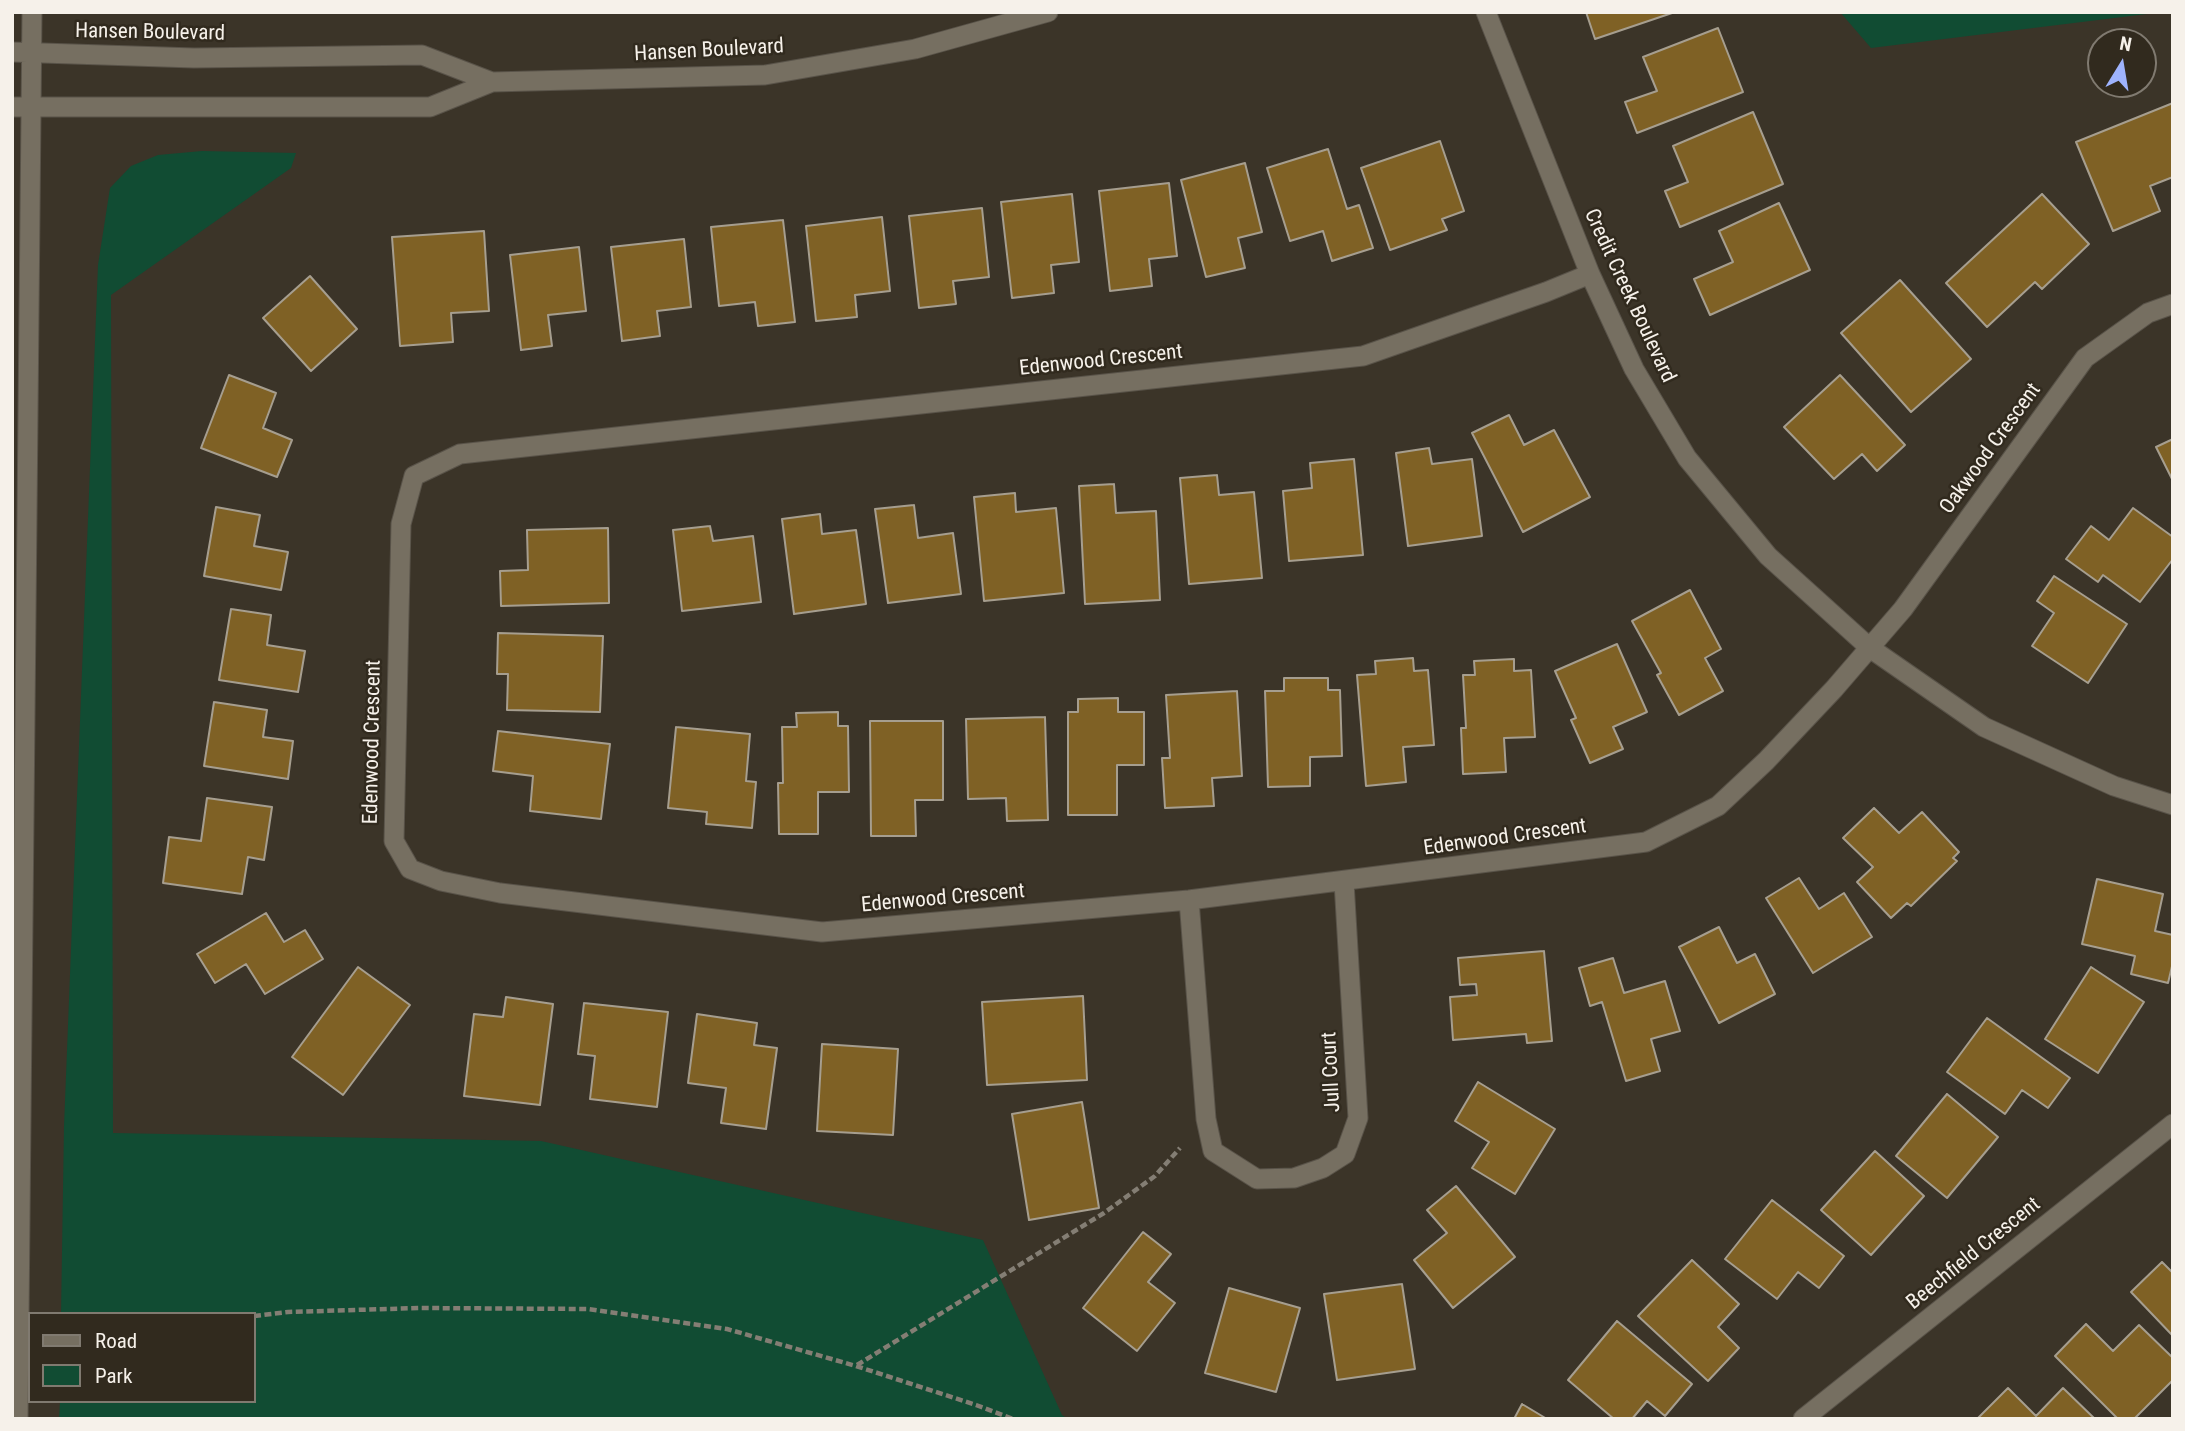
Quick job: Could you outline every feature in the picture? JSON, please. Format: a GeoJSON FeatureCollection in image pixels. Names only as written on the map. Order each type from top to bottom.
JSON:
{"type":"FeatureCollection","features":[{"type":"Feature","properties":{"kind":"street"},"geometry":{"type":"LineString","coordinates":[[18,1419],[21,107],[22,52],[32,12]]}},
{"type":"Feature","properties":{"kind":"street","name":"Hansen Boulevard"},"geometry":{"type":"LineString","coordinates":[[21,107],[430,107],[492,82],[765,75],[915,49],[1048,12]]}},
{"type":"Feature","properties":{"kind":"street","name":"Credit Creek Boulevard"},"geometry":{"type":"LineString","coordinates":[[1486,12],[1590,274],[1634,369],[1687,458],[1768,556],[1870,648],[1984,727],[2114,786],[2173,805]]}},
{"type":"Feature","properties":{"kind":"street","name":"Hansen Boulevard"},"geometry":{"type":"LineString","coordinates":[[22,52],[194,58],[422,55],[492,82]]}},
{"type":"Feature","properties":{"kind":"street","name":"Edenwood Crescent"},"geometry":{"type":"LineString","coordinates":[[1590,274],[1363,356],[460,454],[414,476],[401,524],[394,841],[410,869],[441,881],[500,893],[822,932],[1189,900],[1344,882],[1646,842],[1718,806],[1766,761],[1870,648]]}},
{"type":"Feature","properties":{"kind":"street","name":"Oakwood Crescent"},"geometry":{"type":"LineString","coordinates":[[1870,648],[1911,598],[2085,358],[2148,313],[2173,304]]}},
{"type":"Feature","properties":{"kind":"street","name":"Jull Court"},"geometry":{"type":"LineString","coordinates":[[1189,900],[1206,1119],[1213,1151],[1257,1179],[1294,1178],[1323,1168],[1345,1154],[1358,1118],[1344,882]]}},
{"type":"Feature","properties":{"kind":"street","name":"Beechfield Crescent"},"geometry":{"type":"LineString","coordinates":[[1803,1419],[2173,1124]]}},
{"type":"Feature","properties":{"kind":"path"},"geometry":{"type":"LineString","coordinates":[[856,1366],[1104,1213],[1155,1176],[1206,1119]]}},
{"type":"Feature","properties":{"kind":"path"},"geometry":{"type":"LineString","coordinates":[[256,1315],[420,1308],[588,1309],[727,1329],[856,1366],[1013,1419]]}},
{"type":"Feature","properties":{"kind":"green space"},"geometry":{"type":"Polygon","coordinates":[[[1840,12],[2163,12],[1871,48],[1840,12]]]}},
{"type":"Feature","properties":{"kind":"green space"},"geometry":{"type":"Polygon","coordinates":[[[202,151],[296,153],[291,168],[111,295],[113,1133],[541,1141],[983,1240],[1062,1415],[1068,1419],[59,1419],[60,1403],[256,1403],[256,1312],[61,1312],[64,1126],[98,265],[110,188],[131,166],[158,155],[202,151]]]}},
{"type":"Feature","properties":{"kind":"building"},"geometry":{"type":"Polygon","coordinates":[[[1586,12],[1675,12],[1595,39],[1586,12]]]}},
{"type":"Feature","properties":{"kind":"building"},"geometry":{"type":"Polygon","coordinates":[[[1718,28],[1743,92],[1637,133],[1625,102],[1657,91],[1643,57],[1718,28]]]}},
{"type":"Feature","properties":{"kind":"building"},"geometry":{"type":"Polygon","coordinates":[[[2173,103],[2173,177],[2150,186],[2160,211],[2113,231],[2076,142],[2173,103]]]}},
{"type":"Feature","properties":{"kind":"building"},"geometry":{"type":"Polygon","coordinates":[[[1753,112],[1783,184],[1680,227],[1665,191],[1688,182],[1673,146],[1753,112]]]}},
{"type":"Feature","properties":{"kind":"building"},"geometry":{"type":"Polygon","coordinates":[[[1440,141],[1464,211],[1442,219],[1447,230],[1390,250],[1361,168],[1440,141]]]}},
{"type":"Feature","properties":{"kind":"building"},"geometry":{"type":"Polygon","coordinates":[[[1328,149],[1347,209],[1359,205],[1373,248],[1332,261],[1323,231],[1290,241],[1267,168],[1328,149]]]}},
{"type":"Feature","properties":{"kind":"building"},"geometry":{"type":"Polygon","coordinates":[[[1245,163],[1262,232],[1238,238],[1245,268],[1206,277],[1181,180],[1245,163]]]}},
{"type":"Feature","properties":{"kind":"building"},"geometry":{"type":"Polygon","coordinates":[[[1169,183],[1177,256],[1149,259],[1152,286],[1110,291],[1099,191],[1169,183]]]}},
{"type":"Feature","properties":{"kind":"building"},"geometry":{"type":"Polygon","coordinates":[[[1072,194],[1079,262],[1051,265],[1054,293],[1012,298],[1001,202],[1072,194]]]}},
{"type":"Feature","properties":{"kind":"building"},"geometry":{"type":"Polygon","coordinates":[[[2042,194],[2089,244],[2042,289],[2035,282],[1987,327],[1946,283],[2042,194]]]}},
{"type":"Feature","properties":{"kind":"building"},"geometry":{"type":"Polygon","coordinates":[[[1779,203],[1810,270],[1710,315],[1694,279],[1733,262],[1719,231],[1779,203]]]}},
{"type":"Feature","properties":{"kind":"building"},"geometry":{"type":"Polygon","coordinates":[[[982,208],[989,277],[953,281],[956,304],[919,308],[909,216],[982,208]]]}},
{"type":"Feature","properties":{"kind":"building"},"geometry":{"type":"Polygon","coordinates":[[[882,217],[890,291],[855,295],[857,317],[816,321],[806,226],[882,217]]]}},
{"type":"Feature","properties":{"kind":"building"},"geometry":{"type":"Polygon","coordinates":[[[783,220],[795,322],[758,326],[755,302],[719,306],[711,227],[783,220]]]}},
{"type":"Feature","properties":{"kind":"building"},"geometry":{"type":"Polygon","coordinates":[[[484,231],[489,311],[451,313],[453,342],[400,346],[392,237],[484,231]]]}},
{"type":"Feature","properties":{"kind":"building"},"geometry":{"type":"Polygon","coordinates":[[[684,239],[691,307],[657,311],[660,336],[622,341],[611,247],[684,239]]]}},
{"type":"Feature","properties":{"kind":"building"},"geometry":{"type":"Polygon","coordinates":[[[579,247],[586,311],[548,315],[552,346],[521,350],[510,255],[579,247]]]}},
{"type":"Feature","properties":{"kind":"building"},"geometry":{"type":"Polygon","coordinates":[[[310,276],[357,329],[311,371],[263,318],[310,276]]]}},
{"type":"Feature","properties":{"kind":"building"},"geometry":{"type":"Polygon","coordinates":[[[1900,280],[1971,359],[1911,412],[1841,333],[1900,280]]]}},
{"type":"Feature","properties":{"kind":"building"},"geometry":{"type":"Polygon","coordinates":[[[229,375],[276,393],[263,428],[292,440],[277,477],[201,448],[229,375]]]}},
{"type":"Feature","properties":{"kind":"building"},"geometry":{"type":"Polygon","coordinates":[[[1840,375],[1905,445],[1877,471],[1862,454],[1834,479],[1784,427],[1840,375]]]}},
{"type":"Feature","properties":{"kind":"building"},"geometry":{"type":"Polygon","coordinates":[[[1509,415],[1524,445],[1554,430],[1590,497],[1523,532],[1472,433],[1509,415]]]}},
{"type":"Feature","properties":{"kind":"building"},"geometry":{"type":"Polygon","coordinates":[[[2173,439],[2173,481],[2156,447],[2173,439]]]}},
{"type":"Feature","properties":{"kind":"building"},"geometry":{"type":"Polygon","coordinates":[[[1429,448],[1432,464],[1472,459],[1482,536],[1408,546],[1396,453],[1429,448]]]}},
{"type":"Feature","properties":{"kind":"building"},"geometry":{"type":"Polygon","coordinates":[[[1354,459],[1363,555],[1289,561],[1283,491],[1312,488],[1310,463],[1354,459]]]}},
{"type":"Feature","properties":{"kind":"building"},"geometry":{"type":"Polygon","coordinates":[[[1217,475],[1219,495],[1254,492],[1262,578],[1189,584],[1180,478],[1217,475]]]}},
{"type":"Feature","properties":{"kind":"building"},"geometry":{"type":"Polygon","coordinates":[[[1114,484],[1116,513],[1156,511],[1160,600],[1085,604],[1079,486],[1114,484]]]}},
{"type":"Feature","properties":{"kind":"building"},"geometry":{"type":"Polygon","coordinates":[[[1015,493],[1016,512],[1056,508],[1064,593],[984,601],[974,497],[1015,493]]]}},
{"type":"Feature","properties":{"kind":"building"},"geometry":{"type":"Polygon","coordinates":[[[914,505],[918,538],[953,533],[961,594],[888,603],[875,509],[914,505]]]}},
{"type":"Feature","properties":{"kind":"building"},"geometry":{"type":"Polygon","coordinates":[[[216,507],[260,515],[254,546],[288,552],[281,590],[204,576],[216,507]]]}},
{"type":"Feature","properties":{"kind":"building"},"geometry":{"type":"Polygon","coordinates":[[[2133,508],[2173,537],[2173,559],[2140,602],[2103,575],[2098,582],[2066,559],[2091,526],[2109,540],[2133,508]]]}},
{"type":"Feature","properties":{"kind":"building"},"geometry":{"type":"Polygon","coordinates":[[[820,514],[822,534],[856,530],[866,604],[794,614],[782,519],[820,514]]]}},
{"type":"Feature","properties":{"kind":"building"},"geometry":{"type":"Polygon","coordinates":[[[710,526],[713,541],[753,536],[761,602],[682,611],[673,530],[710,526]]]}},
{"type":"Feature","properties":{"kind":"building"},"geometry":{"type":"Polygon","coordinates":[[[608,528],[609,603],[501,606],[500,571],[528,570],[527,530],[608,528]]]}},
{"type":"Feature","properties":{"kind":"building"},"geometry":{"type":"Polygon","coordinates":[[[2054,576],[2127,624],[2088,683],[2032,646],[2054,613],[2037,601],[2054,576]]]}},
{"type":"Feature","properties":{"kind":"building"},"geometry":{"type":"Polygon","coordinates":[[[1690,590],[1721,649],[1705,658],[1723,691],[1679,715],[1657,675],[1661,673],[1632,621],[1690,590]]]}},
{"type":"Feature","properties":{"kind":"building"},"geometry":{"type":"Polygon","coordinates":[[[231,609],[271,615],[267,645],[305,651],[298,692],[219,680],[231,609]]]}},
{"type":"Feature","properties":{"kind":"building"},"geometry":{"type":"Polygon","coordinates":[[[498,633],[603,636],[600,712],[507,710],[508,674],[497,674],[498,633]]]}},
{"type":"Feature","properties":{"kind":"building"},"geometry":{"type":"Polygon","coordinates":[[[1617,644],[1647,712],[1613,727],[1623,749],[1590,763],[1571,720],[1576,718],[1555,671],[1617,644]]]}},
{"type":"Feature","properties":{"kind":"building"},"geometry":{"type":"Polygon","coordinates":[[[1413,658],[1414,671],[1428,670],[1434,745],[1403,747],[1406,782],[1366,786],[1357,675],[1376,674],[1375,661],[1413,658]]]}},
{"type":"Feature","properties":{"kind":"building"},"geometry":{"type":"Polygon","coordinates":[[[1514,659],[1514,671],[1531,670],[1535,737],[1504,738],[1506,772],[1463,774],[1461,728],[1466,728],[1463,675],[1475,675],[1474,661],[1514,659]]]}},
{"type":"Feature","properties":{"kind":"building"},"geometry":{"type":"Polygon","coordinates":[[[1284,678],[1328,678],[1328,690],[1340,690],[1342,756],[1310,757],[1310,786],[1268,787],[1265,691],[1284,691],[1284,678]]]}},
{"type":"Feature","properties":{"kind":"building"},"geometry":{"type":"Polygon","coordinates":[[[1237,691],[1242,776],[1212,778],[1214,806],[1165,808],[1162,758],[1170,758],[1166,695],[1237,691]]]}},
{"type":"Feature","properties":{"kind":"building"},"geometry":{"type":"Polygon","coordinates":[[[1118,698],[1118,712],[1144,712],[1144,765],[1117,765],[1117,815],[1068,815],[1068,712],[1078,712],[1078,699],[1118,698]]]}},
{"type":"Feature","properties":{"kind":"building"},"geometry":{"type":"Polygon","coordinates":[[[214,702],[267,710],[263,737],[293,741],[288,779],[204,766],[214,702]]]}},
{"type":"Feature","properties":{"kind":"building"},"geometry":{"type":"Polygon","coordinates":[[[838,712],[838,726],[848,726],[849,792],[818,792],[818,834],[779,834],[778,783],[783,783],[782,727],[797,727],[796,713],[838,712]]]}},
{"type":"Feature","properties":{"kind":"building"},"geometry":{"type":"Polygon","coordinates":[[[1045,717],[1048,820],[1007,821],[1006,798],[968,799],[966,719],[1045,717]]]}},
{"type":"Feature","properties":{"kind":"building"},"geometry":{"type":"Polygon","coordinates":[[[870,721],[943,721],[943,800],[915,800],[916,836],[871,836],[870,721]]]}},
{"type":"Feature","properties":{"kind":"building"},"geometry":{"type":"Polygon","coordinates":[[[676,727],[750,734],[746,781],[756,782],[752,828],[706,824],[707,812],[668,808],[676,727]]]}},
{"type":"Feature","properties":{"kind":"building"},"geometry":{"type":"Polygon","coordinates":[[[498,731],[610,744],[601,819],[530,811],[533,776],[493,771],[498,731]]]}},
{"type":"Feature","properties":{"kind":"building"},"geometry":{"type":"Polygon","coordinates":[[[207,798],[272,807],[264,860],[248,857],[242,894],[163,883],[169,837],[201,841],[207,798]]]}},
{"type":"Feature","properties":{"kind":"building"},"geometry":{"type":"Polygon","coordinates":[[[1874,808],[1899,833],[1922,812],[1959,852],[1953,858],[1957,861],[1911,906],[1907,903],[1891,918],[1857,882],[1873,867],[1843,838],[1874,808]]]}},
{"type":"Feature","properties":{"kind":"building"},"geometry":{"type":"Polygon","coordinates":[[[1799,878],[1819,909],[1844,893],[1872,937],[1813,973],[1766,898],[1799,878]]]}},
{"type":"Feature","properties":{"kind":"building"},"geometry":{"type":"Polygon","coordinates":[[[2097,879],[2163,894],[2155,931],[2173,935],[2173,962],[2168,983],[2131,974],[2135,956],[2082,944],[2097,879]]]}},
{"type":"Feature","properties":{"kind":"building"},"geometry":{"type":"Polygon","coordinates":[[[266,913],[284,942],[305,930],[323,959],[265,994],[246,964],[215,983],[197,954],[266,913]]]}},
{"type":"Feature","properties":{"kind":"building"},"geometry":{"type":"Polygon","coordinates":[[[1719,927],[1737,963],[1755,954],[1775,994],[1719,1023],[1679,947],[1719,927]]]}},
{"type":"Feature","properties":{"kind":"building"},"geometry":{"type":"Polygon","coordinates":[[[1544,951],[1552,1041],[1527,1043],[1526,1034],[1453,1040],[1450,997],[1477,995],[1476,984],[1460,985],[1458,958],[1544,951]]]}},
{"type":"Feature","properties":{"kind":"building"},"geometry":{"type":"Polygon","coordinates":[[[1613,958],[1624,993],[1665,981],[1680,1031],[1651,1039],[1660,1071],[1626,1081],[1602,1002],[1590,1006],[1579,968],[1613,958]]]}},
{"type":"Feature","properties":{"kind":"building"},"geometry":{"type":"Polygon","coordinates":[[[358,967],[410,1005],[343,1095],[292,1057],[358,967]]]}},
{"type":"Feature","properties":{"kind":"building"},"geometry":{"type":"Polygon","coordinates":[[[2091,967],[2144,1002],[2098,1073],[2045,1039],[2091,967]]]}},
{"type":"Feature","properties":{"kind":"building"},"geometry":{"type":"Polygon","coordinates":[[[1083,996],[1087,1080],[987,1085],[982,1002],[1083,996]]]}},
{"type":"Feature","properties":{"kind":"building"},"geometry":{"type":"Polygon","coordinates":[[[506,997],[553,1004],[540,1105],[464,1096],[474,1014],[503,1017],[506,997]]]}},
{"type":"Feature","properties":{"kind":"building"},"geometry":{"type":"Polygon","coordinates":[[[584,1003],[668,1012],[657,1107],[590,1099],[595,1056],[578,1054],[584,1003]]]}},
{"type":"Feature","properties":{"kind":"building"},"geometry":{"type":"Polygon","coordinates":[[[697,1014],[757,1023],[754,1045],[777,1048],[766,1129],[721,1123],[726,1088],[688,1083],[697,1014]]]}},
{"type":"Feature","properties":{"kind":"building"},"geometry":{"type":"Polygon","coordinates":[[[1987,1018],[2070,1078],[2048,1108],[2022,1090],[2005,1114],[1947,1072],[1987,1018]]]}},
{"type":"Feature","properties":{"kind":"building"},"geometry":{"type":"Polygon","coordinates":[[[822,1044],[898,1049],[893,1135],[817,1131],[822,1044]]]}},
{"type":"Feature","properties":{"kind":"building"},"geometry":{"type":"Polygon","coordinates":[[[1478,1082],[1555,1129],[1515,1194],[1472,1168],[1489,1142],[1455,1121],[1478,1082]]]}},
{"type":"Feature","properties":{"kind":"building"},"geometry":{"type":"Polygon","coordinates":[[[1947,1094],[1998,1137],[1947,1198],[1896,1156],[1947,1094]]]}},
{"type":"Feature","properties":{"kind":"building"},"geometry":{"type":"Polygon","coordinates":[[[1082,1102],[1099,1208],[1029,1220],[1012,1114],[1082,1102]]]}},
{"type":"Feature","properties":{"kind":"building"},"geometry":{"type":"Polygon","coordinates":[[[1875,1151],[1924,1196],[1871,1255],[1821,1210],[1875,1151]]]}},
{"type":"Feature","properties":{"kind":"building"},"geometry":{"type":"Polygon","coordinates":[[[1456,1186],[1515,1257],[1453,1308],[1414,1260],[1447,1233],[1427,1210],[1456,1186]]]}},
{"type":"Feature","properties":{"kind":"building"},"geometry":{"type":"Polygon","coordinates":[[[1772,1200],[1844,1256],[1819,1288],[1798,1272],[1777,1299],[1725,1259],[1772,1200]]]}},
{"type":"Feature","properties":{"kind":"building"},"geometry":{"type":"Polygon","coordinates":[[[1143,1232],[1171,1254],[1148,1282],[1175,1303],[1137,1351],[1083,1308],[1143,1232]]]}},
{"type":"Feature","properties":{"kind":"building"},"geometry":{"type":"Polygon","coordinates":[[[1692,1260],[1739,1304],[1718,1327],[1739,1348],[1708,1381],[1638,1316],[1692,1260]]]}},
{"type":"Feature","properties":{"kind":"building"},"geometry":{"type":"Polygon","coordinates":[[[2162,1262],[2173,1273],[2173,1336],[2131,1292],[2162,1262]]]}},
{"type":"Feature","properties":{"kind":"building"},"geometry":{"type":"Polygon","coordinates":[[[1402,1284],[1415,1369],[1337,1380],[1324,1294],[1402,1284]]]}},
{"type":"Feature","properties":{"kind":"building"},"geometry":{"type":"Polygon","coordinates":[[[1229,1288],[1300,1308],[1276,1392],[1205,1373],[1229,1288]]]}},
{"type":"Feature","properties":{"kind":"building"},"geometry":{"type":"Polygon","coordinates":[[[1617,1321],[1692,1384],[1665,1416],[1647,1401],[1632,1419],[1614,1419],[1568,1380],[1617,1321]]]}},
{"type":"Feature","properties":{"kind":"building"},"geometry":{"type":"Polygon","coordinates":[[[2086,1324],[2113,1351],[2139,1325],[2173,1358],[2173,1380],[2134,1419],[2118,1419],[2055,1356],[2086,1324]]]}},
{"type":"Feature","properties":{"kind":"building"},"geometry":{"type":"Polygon","coordinates":[[[2008,1388],[2036,1416],[2063,1388],[2095,1419],[1977,1419],[2008,1388]]]}},
{"type":"Feature","properties":{"kind":"building"},"geometry":{"type":"Polygon","coordinates":[[[1522,1404],[1547,1419],[1514,1419],[1522,1404]]]}}]}
